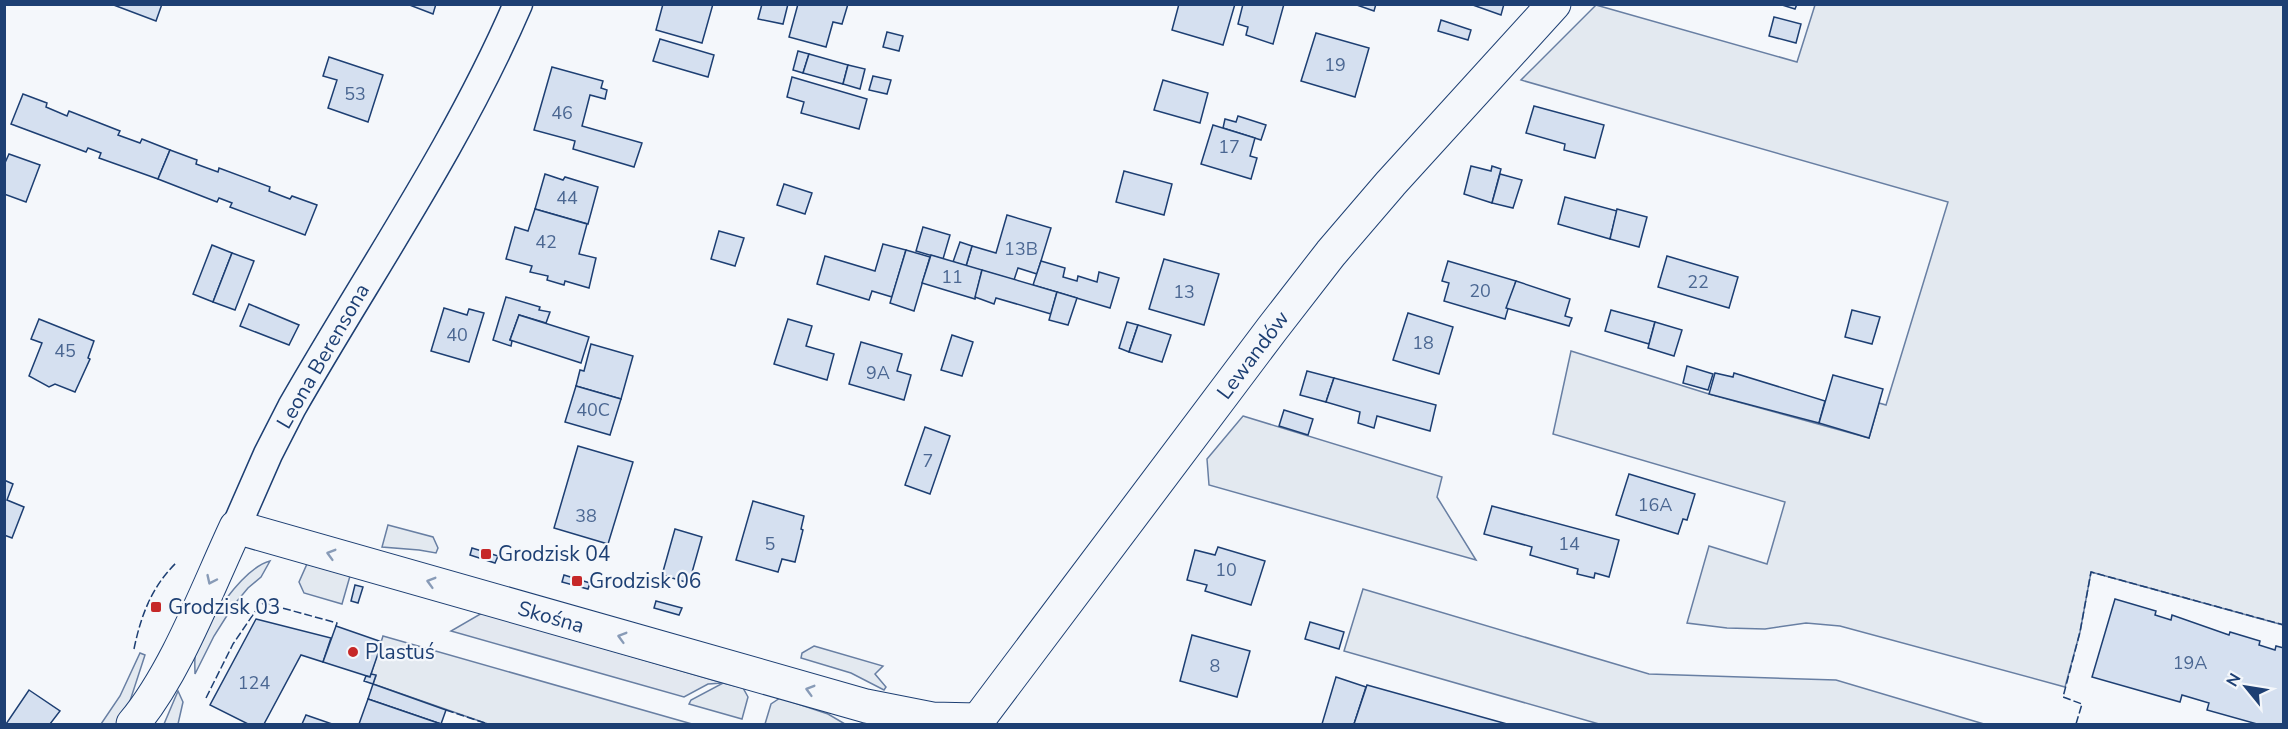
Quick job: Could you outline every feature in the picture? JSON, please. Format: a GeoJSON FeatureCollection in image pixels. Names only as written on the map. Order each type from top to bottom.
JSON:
{"type":"FeatureCollection","features":[{"type":"Feature","properties":{"kind":"street","name":"Leona Berensona"},"geometry":{"type":"LineString","coordinates":[[139,721],[175,657],[292,407],[461,120],[505,35],[518,4]]}},
{"type":"Feature","properties":{"kind":"street","name":"Lewandów"},"geometry":{"type":"LineString","coordinates":[[976,722],[1331,253],[1554,4]]}},
{"type":"Feature","properties":{"kind":"street","name":"Skośna"},"geometry":{"type":"LineString","coordinates":[[236,528],[869,715],[976,722]]}},
{"type":"Feature","properties":{"kind":"shaded area"},"geometry":{"type":"Polygon","coordinates":[[[1596,5],[1797,62],[1815,5],[2283,5],[2283,625],[2091,572],[2080,632],[2065,687],[1840,626],[1806,623],[1765,629],[1727,628],[1687,623],[1709,546],[1767,564],[1785,502],[1553,434],[1571,351],[1709,394],[1869,438],[1879,403],[1886,405],[1948,202],[1521,80],[1596,5]]]}},
{"type":"Feature","properties":{"kind":"shaded area"},"geometry":{"type":"Polygon","coordinates":[[[1243,416],[1442,477],[1437,497],[1476,560],[1209,485],[1207,459],[1243,416]]]}},
{"type":"Feature","properties":{"kind":"shaded area"},"geometry":{"type":"Polygon","coordinates":[[[388,525],[433,537],[438,548],[436,553],[382,547],[388,525]]]}},
{"type":"Feature","properties":{"kind":"shaded area"},"geometry":{"type":"Polygon","coordinates":[[[270,561],[261,577],[233,606],[214,636],[195,674],[196,651],[216,613],[248,574],[270,561]]]}},
{"type":"Feature","properties":{"kind":"shaded area"},"geometry":{"type":"Polygon","coordinates":[[[307,564],[350,576],[342,604],[304,593],[299,582],[307,564]]]}},
{"type":"Feature","properties":{"kind":"shaded area"},"geometry":{"type":"Polygon","coordinates":[[[1363,589],[1649,674],[1836,680],[1984,724],[1599,724],[1344,651],[1363,589]]]}},
{"type":"Feature","properties":{"kind":"shaded area"},"geometry":{"type":"Polygon","coordinates":[[[482,613],[723,683],[708,684],[684,697],[451,631],[482,613]]]}},
{"type":"Feature","properties":{"kind":"shaded area"},"geometry":{"type":"Polygon","coordinates":[[[383,636],[692,724],[488,724],[373,684],[376,676],[371,674],[383,636]]]}},
{"type":"Feature","properties":{"kind":"shaded area"},"geometry":{"type":"Polygon","coordinates":[[[814,646],[883,666],[875,674],[886,687],[884,690],[851,673],[801,658],[802,653],[814,646]]]}},
{"type":"Feature","properties":{"kind":"shaded area"},"geometry":{"type":"Polygon","coordinates":[[[140,653],[145,655],[129,704],[118,724],[101,724],[120,696],[140,653]]]}},
{"type":"Feature","properties":{"kind":"shaded area"},"geometry":{"type":"Polygon","coordinates":[[[723,683],[743,688],[748,697],[742,719],[689,704],[691,700],[723,683]]]}},
{"type":"Feature","properties":{"kind":"shaded area"},"geometry":{"type":"Polygon","coordinates":[[[178,691],[183,702],[178,724],[164,724],[178,691]]]}},
{"type":"Feature","properties":{"kind":"shaded area"},"geometry":{"type":"Polygon","coordinates":[[[780,698],[828,714],[845,724],[765,724],[771,704],[780,698]]]}},
{"type":"Feature","properties":{"kind":"building"},"geometry":{"type":"Polygon","coordinates":[[[111,4],[162,4],[156,21],[111,4]]]}},
{"type":"Feature","properties":{"kind":"building"},"geometry":{"type":"Polygon","coordinates":[[[407,4],[436,4],[433,14],[407,4]]]}},
{"type":"Feature","properties":{"kind":"building"},"geometry":{"type":"Polygon","coordinates":[[[663,4],[713,4],[702,43],[656,30],[663,4]]]}},
{"type":"Feature","properties":{"kind":"building"},"geometry":{"type":"Polygon","coordinates":[[[762,4],[788,4],[783,24],[758,19],[762,4]]]}},
{"type":"Feature","properties":{"kind":"building"},"geometry":{"type":"Polygon","coordinates":[[[798,4],[848,4],[842,24],[833,22],[826,47],[789,37],[798,4]]]}},
{"type":"Feature","properties":{"kind":"building"},"geometry":{"type":"Polygon","coordinates":[[[1179,4],[1235,4],[1223,45],[1172,30],[1179,4]]]}},
{"type":"Feature","properties":{"kind":"building"},"geometry":{"type":"Polygon","coordinates":[[[1243,4],[1284,4],[1273,44],[1246,35],[1248,27],[1238,24],[1243,4]]]}},
{"type":"Feature","properties":{"kind":"building"},"geometry":{"type":"Polygon","coordinates":[[[1354,4],[1376,4],[1374,11],[1354,4]]]}},
{"type":"Feature","properties":{"kind":"building"},"geometry":{"type":"Polygon","coordinates":[[[1470,4],[1504,4],[1501,15],[1470,4]]]}},
{"type":"Feature","properties":{"kind":"building"},"geometry":{"type":"Polygon","coordinates":[[[1779,4],[1797,4],[1795,9],[1779,4]]]}},
{"type":"Feature","properties":{"kind":"building"},"geometry":{"type":"Polygon","coordinates":[[[1774,17],[1801,24],[1796,43],[1769,36],[1774,17]]]}},
{"type":"Feature","properties":{"kind":"building"},"geometry":{"type":"Polygon","coordinates":[[[1441,20],[1471,30],[1468,40],[1438,31],[1441,20]]]}},
{"type":"Feature","properties":{"kind":"building"},"geometry":{"type":"Polygon","coordinates":[[[887,32],[903,36],[899,51],[883,47],[887,32]]]}},
{"type":"Feature","properties":{"kind":"building"},"geometry":{"type":"Polygon","coordinates":[[[1316,33],[1369,48],[1355,97],[1301,81],[1316,33]]]}},
{"type":"Feature","properties":{"kind":"building"},"geometry":{"type":"Polygon","coordinates":[[[660,39],[714,55],[708,77],[653,61],[660,39]]]}},
{"type":"Feature","properties":{"kind":"building"},"geometry":{"type":"Polygon","coordinates":[[[798,51],[809,54],[803,73],[793,70],[798,51]]]}},
{"type":"Feature","properties":{"kind":"building"},"geometry":{"type":"Polygon","coordinates":[[[809,54],[848,65],[843,84],[803,73],[809,54]]]}},
{"type":"Feature","properties":{"kind":"building"},"geometry":{"type":"Polygon","coordinates":[[[329,57],[383,75],[368,122],[328,108],[337,80],[323,76],[329,57]]]}},
{"type":"Feature","properties":{"kind":"building"},"geometry":{"type":"Polygon","coordinates":[[[848,65],[865,69],[860,89],[843,84],[848,65]]]}},
{"type":"Feature","properties":{"kind":"building"},"geometry":{"type":"Polygon","coordinates":[[[552,67],[603,81],[601,88],[607,90],[605,99],[590,95],[582,126],[642,143],[634,167],[573,149],[575,141],[534,130],[552,67]]]}},
{"type":"Feature","properties":{"kind":"building"},"geometry":{"type":"Polygon","coordinates":[[[873,76],[891,80],[887,94],[869,90],[873,76]]]}},
{"type":"Feature","properties":{"kind":"building"},"geometry":{"type":"Polygon","coordinates":[[[792,77],[867,99],[859,129],[801,113],[804,102],[787,97],[792,77]]]}},
{"type":"Feature","properties":{"kind":"building"},"geometry":{"type":"Polygon","coordinates":[[[1163,80],[1208,93],[1200,123],[1154,110],[1163,80]]]}},
{"type":"Feature","properties":{"kind":"building"},"geometry":{"type":"Polygon","coordinates":[[[23,94],[47,103],[46,107],[67,116],[69,111],[120,131],[118,135],[140,143],[142,139],[170,150],[158,179],[99,158],[101,153],[88,148],[86,152],[11,124],[23,94]]]}},
{"type":"Feature","properties":{"kind":"building"},"geometry":{"type":"Polygon","coordinates":[[[1534,106],[1604,125],[1595,158],[1564,150],[1565,144],[1526,133],[1534,106]]]}},
{"type":"Feature","properties":{"kind":"building"},"geometry":{"type":"Polygon","coordinates":[[[1238,116],[1266,125],[1261,140],[1223,128],[1225,119],[1236,122],[1238,116]]]}},
{"type":"Feature","properties":{"kind":"building"},"geometry":{"type":"Polygon","coordinates":[[[1213,125],[1255,138],[1250,156],[1257,158],[1251,179],[1201,164],[1213,125]]]}},
{"type":"Feature","properties":{"kind":"building"},"geometry":{"type":"Polygon","coordinates":[[[170,150],[197,160],[196,164],[218,172],[219,168],[270,187],[269,191],[290,199],[292,196],[317,205],[305,235],[230,207],[232,203],[219,198],[217,202],[158,179],[170,150]]]}},
{"type":"Feature","properties":{"kind":"building"},"geometry":{"type":"Polygon","coordinates":[[[9,154],[40,165],[26,202],[4,194],[4,165],[9,154]]]}},
{"type":"Feature","properties":{"kind":"building"},"geometry":{"type":"Polygon","coordinates":[[[1471,166],[1491,171],[1492,166],[1501,169],[1492,203],[1464,194],[1471,166]]]}},
{"type":"Feature","properties":{"kind":"building"},"geometry":{"type":"Polygon","coordinates":[[[1124,171],[1172,184],[1164,215],[1116,202],[1124,171]]]}},
{"type":"Feature","properties":{"kind":"building"},"geometry":{"type":"Polygon","coordinates":[[[545,174],[563,180],[565,177],[598,187],[588,224],[535,209],[545,174]]]}},
{"type":"Feature","properties":{"kind":"building"},"geometry":{"type":"Polygon","coordinates":[[[1500,174],[1522,180],[1513,208],[1492,203],[1500,174]]]}},
{"type":"Feature","properties":{"kind":"building"},"geometry":{"type":"Polygon","coordinates":[[[784,184],[812,193],[805,214],[777,205],[784,184]]]}},
{"type":"Feature","properties":{"kind":"building"},"geometry":{"type":"Polygon","coordinates":[[[1565,197],[1617,211],[1610,239],[1558,224],[1565,197]]]}},
{"type":"Feature","properties":{"kind":"building"},"geometry":{"type":"Polygon","coordinates":[[[535,209],[587,224],[579,254],[596,258],[589,288],[565,281],[564,285],[547,280],[548,276],[530,272],[532,266],[506,259],[515,227],[528,231],[535,209]]]}},
{"type":"Feature","properties":{"kind":"building"},"geometry":{"type":"Polygon","coordinates":[[[1617,209],[1647,217],[1639,247],[1610,239],[1617,209]]]}},
{"type":"Feature","properties":{"kind":"building"},"geometry":{"type":"Polygon","coordinates":[[[1007,215],[1051,228],[1037,274],[1018,268],[1014,280],[966,266],[972,246],[996,253],[1007,215]]]}},
{"type":"Feature","properties":{"kind":"building"},"geometry":{"type":"Polygon","coordinates":[[[923,227],[950,235],[943,259],[916,251],[923,227]]]}},
{"type":"Feature","properties":{"kind":"building"},"geometry":{"type":"Polygon","coordinates":[[[719,231],[744,238],[735,266],[711,259],[719,231]]]}},
{"type":"Feature","properties":{"kind":"building"},"geometry":{"type":"Polygon","coordinates":[[[960,242],[972,246],[966,266],[953,262],[960,242]]]}},
{"type":"Feature","properties":{"kind":"building"},"geometry":{"type":"Polygon","coordinates":[[[883,244],[906,250],[892,297],[872,291],[869,300],[817,284],[825,256],[875,271],[883,244]]]}},
{"type":"Feature","properties":{"kind":"building"},"geometry":{"type":"Polygon","coordinates":[[[212,245],[232,253],[213,302],[193,294],[212,245]]]}},
{"type":"Feature","properties":{"kind":"building"},"geometry":{"type":"Polygon","coordinates":[[[906,250],[930,257],[914,311],[890,303],[906,250]]]}},
{"type":"Feature","properties":{"kind":"building"},"geometry":{"type":"Polygon","coordinates":[[[232,253],[254,261],[235,310],[213,302],[232,253]]]}},
{"type":"Feature","properties":{"kind":"building"},"geometry":{"type":"Polygon","coordinates":[[[931,255],[982,270],[975,299],[922,283],[931,255]]]}},
{"type":"Feature","properties":{"kind":"building"},"geometry":{"type":"Polygon","coordinates":[[[1667,256],[1738,277],[1729,308],[1658,287],[1667,256]]]}},
{"type":"Feature","properties":{"kind":"building"},"geometry":{"type":"Polygon","coordinates":[[[1164,259],[1219,274],[1204,325],[1149,309],[1164,259]]]}},
{"type":"Feature","properties":{"kind":"building"},"geometry":{"type":"Polygon","coordinates":[[[1041,261],[1065,268],[1063,277],[1077,281],[1078,276],[1097,282],[1099,272],[1119,278],[1110,308],[1033,285],[1041,261]]]}},
{"type":"Feature","properties":{"kind":"building"},"geometry":{"type":"Polygon","coordinates":[[[1448,261],[1516,281],[1505,319],[1444,301],[1449,283],[1442,281],[1448,261]]]}},
{"type":"Feature","properties":{"kind":"building"},"geometry":{"type":"Polygon","coordinates":[[[982,270],[1057,292],[1051,314],[996,298],[994,304],[975,297],[982,270]]]}},
{"type":"Feature","properties":{"kind":"building"},"geometry":{"type":"Polygon","coordinates":[[[1516,281],[1570,299],[1565,316],[1572,318],[1569,326],[1506,308],[1516,281]]]}},
{"type":"Feature","properties":{"kind":"building"},"geometry":{"type":"Polygon","coordinates":[[[1057,292],[1077,298],[1068,325],[1049,320],[1057,292]]]}},
{"type":"Feature","properties":{"kind":"building"},"geometry":{"type":"Polygon","coordinates":[[[506,297],[550,312],[546,323],[519,315],[510,340],[512,341],[511,346],[493,340],[506,297]]]}},
{"type":"Feature","properties":{"kind":"building"},"geometry":{"type":"Polygon","coordinates":[[[249,304],[299,325],[289,345],[240,326],[249,304]]]}},
{"type":"Feature","properties":{"kind":"building"},"geometry":{"type":"Polygon","coordinates":[[[444,308],[467,315],[469,309],[484,313],[469,362],[431,351],[444,308]]]}},
{"type":"Feature","properties":{"kind":"building"},"geometry":{"type":"Polygon","coordinates":[[[1611,310],[1655,322],[1649,344],[1605,331],[1611,310]]]}},
{"type":"Feature","properties":{"kind":"building"},"geometry":{"type":"Polygon","coordinates":[[[1852,310],[1880,317],[1872,344],[1845,337],[1852,310]]]}},
{"type":"Feature","properties":{"kind":"building"},"geometry":{"type":"Polygon","coordinates":[[[1408,313],[1453,327],[1439,374],[1393,360],[1408,313]]]}},
{"type":"Feature","properties":{"kind":"building"},"geometry":{"type":"Polygon","coordinates":[[[519,315],[589,337],[581,363],[510,340],[519,315]]]}},
{"type":"Feature","properties":{"kind":"building"},"geometry":{"type":"Polygon","coordinates":[[[39,319],[94,341],[88,358],[90,359],[75,392],[55,384],[49,387],[29,376],[42,343],[31,339],[39,319]]]}},
{"type":"Feature","properties":{"kind":"building"},"geometry":{"type":"Polygon","coordinates":[[[788,319],[812,326],[806,346],[834,354],[827,380],[774,364],[788,319]]]}},
{"type":"Feature","properties":{"kind":"building"},"geometry":{"type":"Polygon","coordinates":[[[1127,322],[1138,325],[1129,352],[1119,348],[1127,322]]]}},
{"type":"Feature","properties":{"kind":"building"},"geometry":{"type":"Polygon","coordinates":[[[1655,322],[1682,330],[1674,356],[1648,348],[1655,322]]]}},
{"type":"Feature","properties":{"kind":"building"},"geometry":{"type":"Polygon","coordinates":[[[1138,325],[1171,335],[1162,362],[1129,352],[1138,325]]]}},
{"type":"Feature","properties":{"kind":"building"},"geometry":{"type":"Polygon","coordinates":[[[952,335],[973,342],[962,376],[941,370],[952,335]]]}},
{"type":"Feature","properties":{"kind":"building"},"geometry":{"type":"Polygon","coordinates":[[[861,342],[902,354],[897,371],[911,375],[904,400],[849,384],[861,342]]]}},
{"type":"Feature","properties":{"kind":"building"},"geometry":{"type":"Polygon","coordinates":[[[591,344],[633,356],[621,399],[576,386],[580,370],[584,371],[591,344]]]}},
{"type":"Feature","properties":{"kind":"building"},"geometry":{"type":"Polygon","coordinates":[[[1687,366],[1713,374],[1708,390],[1683,383],[1687,366]]]}},
{"type":"Feature","properties":{"kind":"building"},"geometry":{"type":"Polygon","coordinates":[[[1307,371],[1334,378],[1326,402],[1300,395],[1307,371]]]}},
{"type":"Feature","properties":{"kind":"building"},"geometry":{"type":"Polygon","coordinates":[[[1715,373],[1733,377],[1734,373],[1825,401],[1819,423],[1709,394],[1715,373]]]}},
{"type":"Feature","properties":{"kind":"building"},"geometry":{"type":"Polygon","coordinates":[[[1833,375],[1883,389],[1869,438],[1819,423],[1833,375]]]}},
{"type":"Feature","properties":{"kind":"building"},"geometry":{"type":"Polygon","coordinates":[[[1334,378],[1436,405],[1430,431],[1377,416],[1374,428],[1358,423],[1360,412],[1326,402],[1334,378]]]}},
{"type":"Feature","properties":{"kind":"building"},"geometry":{"type":"Polygon","coordinates":[[[576,386],[621,399],[610,435],[565,422],[576,386]]]}},
{"type":"Feature","properties":{"kind":"building"},"geometry":{"type":"Polygon","coordinates":[[[1284,410],[1313,419],[1308,435],[1279,426],[1284,410]]]}},
{"type":"Feature","properties":{"kind":"building"},"geometry":{"type":"Polygon","coordinates":[[[925,427],[950,436],[930,494],[905,485],[925,427]]]}},
{"type":"Feature","properties":{"kind":"building"},"geometry":{"type":"Polygon","coordinates":[[[578,446],[633,462],[608,544],[554,528],[578,446]]]}},
{"type":"Feature","properties":{"kind":"building"},"geometry":{"type":"Polygon","coordinates":[[[1629,474],[1695,494],[1687,520],[1683,519],[1678,534],[1616,515],[1629,474]]]}},
{"type":"Feature","properties":{"kind":"building"},"geometry":{"type":"Polygon","coordinates":[[[4,480],[13,484],[7,500],[24,507],[12,538],[4,535],[4,480]]]}},
{"type":"Feature","properties":{"kind":"building"},"geometry":{"type":"Polygon","coordinates":[[[753,501],[804,516],[795,562],[782,559],[778,572],[736,560],[753,501]]]}},
{"type":"Feature","properties":{"kind":"building"},"geometry":{"type":"Polygon","coordinates":[[[1492,506],[1619,540],[1609,577],[1595,573],[1594,578],[1577,574],[1578,569],[1530,555],[1532,547],[1484,534],[1492,506]]]}},
{"type":"Feature","properties":{"kind":"building"},"geometry":{"type":"Polygon","coordinates":[[[675,529],[702,537],[689,583],[662,575],[675,529]]]}},
{"type":"Feature","properties":{"kind":"building"},"geometry":{"type":"Polygon","coordinates":[[[1218,547],[1265,561],[1251,605],[1205,591],[1207,585],[1187,580],[1195,550],[1215,555],[1218,547]]]}},
{"type":"Feature","properties":{"kind":"building"},"geometry":{"type":"Polygon","coordinates":[[[472,548],[498,556],[495,563],[470,555],[472,548]]]}},
{"type":"Feature","properties":{"kind":"building"},"geometry":{"type":"Polygon","coordinates":[[[564,575],[590,583],[588,589],[562,582],[564,575]]]}},
{"type":"Feature","properties":{"kind":"building"},"geometry":{"type":"Polygon","coordinates":[[[355,585],[363,587],[358,603],[351,601],[355,585]]]}},
{"type":"Feature","properties":{"kind":"building"},"geometry":{"type":"Polygon","coordinates":[[[2115,599],[2156,611],[2155,615],[2171,620],[2172,615],[2229,635],[2230,632],[2260,641],[2259,645],[2275,650],[2276,646],[2284,648],[2284,724],[2257,724],[2207,710],[2209,703],[2182,695],[2180,702],[2092,677],[2115,599]]]}},
{"type":"Feature","properties":{"kind":"building"},"geometry":{"type":"Polygon","coordinates":[[[656,601],[682,608],[679,615],[654,608],[656,601]]]}},
{"type":"Feature","properties":{"kind":"building"},"geometry":{"type":"Polygon","coordinates":[[[256,619],[331,638],[323,662],[301,655],[264,724],[248,724],[210,705],[256,619]]]}},
{"type":"Feature","properties":{"kind":"building"},"geometry":{"type":"Polygon","coordinates":[[[1310,622],[1344,632],[1339,649],[1305,639],[1310,622]]]}},
{"type":"Feature","properties":{"kind":"building","name":"Plastuś"},"geometry":{"type":"Polygon","coordinates":[[[336,626],[382,642],[370,677],[323,662],[336,626]]]}},
{"type":"Feature","properties":{"kind":"building"},"geometry":{"type":"Polygon","coordinates":[[[1192,635],[1250,651],[1237,697],[1180,681],[1192,635]]]}},
{"type":"Feature","properties":{"kind":"building"},"geometry":{"type":"Polygon","coordinates":[[[371,674],[376,675],[373,684],[364,681],[366,676],[370,677],[371,674]]]}},
{"type":"Feature","properties":{"kind":"building"},"geometry":{"type":"Polygon","coordinates":[[[1336,677],[1366,687],[1354,724],[1322,724],[1336,677]]]}},
{"type":"Feature","properties":{"kind":"building"},"geometry":{"type":"Polygon","coordinates":[[[373,684],[446,710],[441,724],[368,699],[373,684]]]}},
{"type":"Feature","properties":{"kind":"building"},"geometry":{"type":"Polygon","coordinates":[[[1367,685],[1507,724],[1354,724],[1367,685]]]}},
{"type":"Feature","properties":{"kind":"building"},"geometry":{"type":"Polygon","coordinates":[[[29,690],[60,711],[50,724],[6,724],[29,690]]]}},
{"type":"Feature","properties":{"kind":"building"},"geometry":{"type":"Polygon","coordinates":[[[368,699],[441,724],[359,724],[368,699]]]}},
{"type":"Feature","properties":{"kind":"building"},"geometry":{"type":"Polygon","coordinates":[[[306,715],[332,724],[302,724],[306,715]]]}},
{"type":"Feature","properties":{"kind":"fence"},"geometry":{"type":"LineString","coordinates":[[134,649],[140,624],[154,591],[177,562]]}},
{"type":"Feature","properties":{"kind":"fence"},"geometry":{"type":"LineString","coordinates":[[2076,724],[2082,704],[2063,697],[2080,632],[2091,572],[2284,625]]}},
{"type":"Feature","properties":{"kind":"fence"},"geometry":{"type":"LineString","coordinates":[[206,698],[233,644],[259,606],[264,603],[337,623],[336,626]]}},
{"type":"Feature","properties":{"kind":"fence"},"geometry":{"type":"LineString","coordinates":[[446,710],[488,724]]}},
{"type":"Feature","properties":{"kind":"place","name":"Grodzisk 04"},"geometry":{"type":"Point","coordinates":[486,554]}},
{"type":"Feature","properties":{"kind":"place","name":"Grodzisk 06"},"geometry":{"type":"Point","coordinates":[577,581]}},
{"type":"Feature","properties":{"kind":"place","name":"Grodzisk 03"},"geometry":{"type":"Point","coordinates":[156,607]}},
{"type":"Feature","properties":{"kind":"place","name":"Plastuś"},"geometry":{"type":"Point","coordinates":[353,652]}}]}
